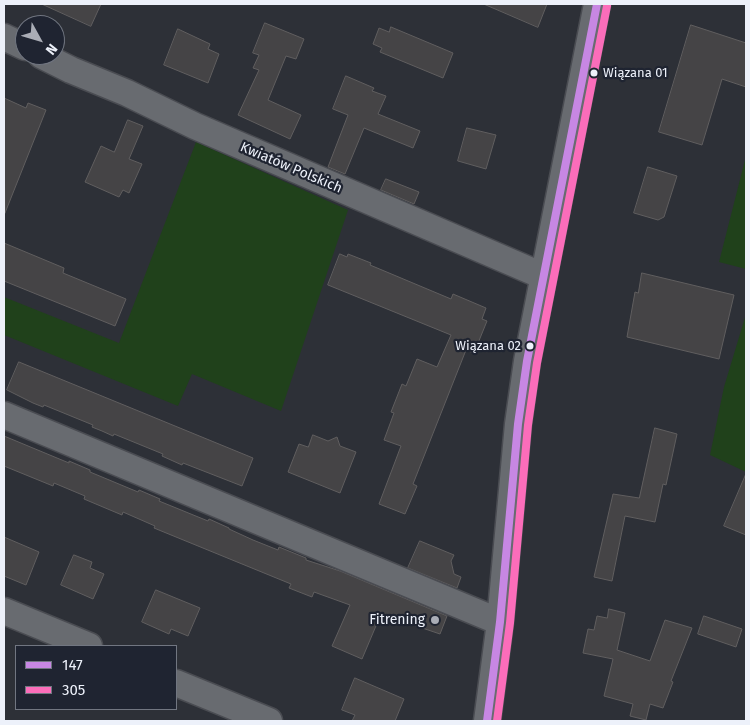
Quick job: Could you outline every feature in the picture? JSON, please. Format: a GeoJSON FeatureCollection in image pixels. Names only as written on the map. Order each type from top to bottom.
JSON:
{"type":"FeatureCollection","features":[{"type":"Feature","properties":{"kind":"street"},"geometry":{"type":"LineString","coordinates":[[487,721],[500,622],[518,424],[527,361],[597,4]]}},
{"type":"Feature","properties":{"kind":"street","name":"Kwiatów Polskich"},"geometry":{"type":"LineString","coordinates":[[61,65],[127,93],[195,126],[543,276]]}},
{"type":"Feature","properties":{"kind":"street"},"geometry":{"type":"LineString","coordinates":[[4,415],[500,622]]}},
{"type":"Feature","properties":{"kind":"street"},"geometry":{"type":"LineString","coordinates":[[4,611],[87,645]]}},
{"type":"Feature","properties":{"kind":"street"},"geometry":{"type":"LineString","coordinates":[[178,684],[269,721]]}},
{"type":"Feature","properties":{"kind":"green space"},"geometry":{"type":"Polygon","coordinates":[[[196,142],[348,210],[281,411],[192,374],[178,406],[4,335],[4,297],[119,343],[196,142]]]}},
{"type":"Feature","properties":{"kind":"green space"},"geometry":{"type":"Polygon","coordinates":[[[746,156],[746,269],[719,262],[746,156]]]}},
{"type":"Feature","properties":{"kind":"green space"},"geometry":{"type":"Polygon","coordinates":[[[746,314],[746,472],[710,455],[724,387],[746,314]]]}},
{"type":"Feature","properties":{"kind":"building"},"geometry":{"type":"Polygon","coordinates":[[[42,4],[101,4],[91,26],[42,4]]]}},
{"type":"Feature","properties":{"kind":"building"},"geometry":{"type":"Polygon","coordinates":[[[484,4],[547,4],[538,27],[484,4]]]}},
{"type":"Feature","properties":{"kind":"building"},"geometry":{"type":"Polygon","coordinates":[[[265,23],[304,39],[296,59],[286,56],[268,100],[301,115],[290,139],[238,115],[259,70],[253,68],[259,55],[253,53],[265,23]]]}},
{"type":"Feature","properties":{"kind":"building"},"geometry":{"type":"Polygon","coordinates":[[[691,25],[746,43],[746,87],[722,79],[702,145],[659,132],[691,25]]]}},
{"type":"Feature","properties":{"kind":"building"},"geometry":{"type":"Polygon","coordinates":[[[391,27],[453,53],[443,78],[380,52],[382,48],[373,44],[379,28],[389,32],[391,27]]]}},
{"type":"Feature","properties":{"kind":"building"},"geometry":{"type":"Polygon","coordinates":[[[178,29],[210,44],[208,49],[219,54],[208,83],[164,65],[178,29]]]}},
{"type":"Feature","properties":{"kind":"building"},"geometry":{"type":"Polygon","coordinates":[[[346,76],[374,88],[372,91],[386,96],[378,114],[420,131],[413,148],[364,128],[345,174],[328,167],[348,115],[333,109],[346,76]]]}},
{"type":"Feature","properties":{"kind":"building"},"geometry":{"type":"Polygon","coordinates":[[[4,98],[26,108],[28,103],[46,110],[5,213],[4,98]]]}},
{"type":"Feature","properties":{"kind":"building"},"geometry":{"type":"Polygon","coordinates":[[[128,120],[143,126],[129,159],[142,164],[129,193],[123,190],[119,197],[85,182],[101,146],[114,152],[128,120]]]}},
{"type":"Feature","properties":{"kind":"building"},"geometry":{"type":"Polygon","coordinates":[[[467,128],[496,135],[486,169],[458,161],[467,128]]]}},
{"type":"Feature","properties":{"kind":"building"},"geometry":{"type":"Polygon","coordinates":[[[648,167],[677,176],[664,217],[658,220],[634,213],[648,167]]]}},
{"type":"Feature","properties":{"kind":"building"},"geometry":{"type":"Polygon","coordinates":[[[386,179],[419,192],[414,204],[381,190],[386,179]]]}},
{"type":"Feature","properties":{"kind":"building"},"geometry":{"type":"Polygon","coordinates":[[[4,243],[64,268],[63,273],[126,299],[115,326],[4,281],[4,243]]]}},
{"type":"Feature","properties":{"kind":"building"},"geometry":{"type":"Polygon","coordinates":[[[340,254],[347,257],[348,254],[371,263],[370,265],[451,299],[453,294],[486,308],[482,319],[487,321],[474,353],[466,350],[413,484],[417,486],[405,514],[379,504],[401,446],[384,440],[394,413],[391,412],[402,384],[406,386],[417,359],[437,367],[451,335],[328,285],[340,254]]]}},
{"type":"Feature","properties":{"kind":"building"},"geometry":{"type":"Polygon","coordinates":[[[642,273],[734,295],[719,359],[627,337],[635,292],[638,293],[642,273]]]}},
{"type":"Feature","properties":{"kind":"building"},"geometry":{"type":"Polygon","coordinates":[[[19,362],[253,458],[242,486],[183,463],[182,465],[162,456],[163,454],[114,434],[113,436],[92,427],[93,425],[44,405],[43,407],[33,403],[7,390],[19,362]]]}},
{"type":"Feature","properties":{"kind":"building"},"geometry":{"type":"Polygon","coordinates":[[[655,428],[677,434],[666,485],[663,484],[655,522],[625,516],[612,581],[594,577],[613,494],[639,498],[655,428]]]}},
{"type":"Feature","properties":{"kind":"building"},"geometry":{"type":"Polygon","coordinates":[[[313,435],[328,441],[337,437],[340,446],[356,452],[340,493],[288,472],[299,444],[308,447],[313,435]]]}},
{"type":"Feature","properties":{"kind":"building"},"geometry":{"type":"Polygon","coordinates":[[[4,436],[69,463],[69,461],[138,492],[139,490],[160,499],[159,501],[208,521],[209,519],[253,540],[278,550],[279,547],[306,558],[306,560],[340,571],[447,616],[440,634],[381,614],[362,659],[332,646],[350,605],[314,592],[312,597],[289,588],[291,584],[154,528],[155,526],[123,512],[122,515],[84,499],[85,496],[54,483],[53,486],[4,466],[4,436]]]}},
{"type":"Feature","properties":{"kind":"building"},"geometry":{"type":"Polygon","coordinates":[[[746,474],[746,535],[724,526],[746,474]]]}},
{"type":"Feature","properties":{"kind":"building"},"geometry":{"type":"Polygon","coordinates":[[[4,537],[39,552],[26,585],[4,576],[4,537]]]}},
{"type":"Feature","properties":{"kind":"building"},"geometry":{"type":"Polygon","coordinates":[[[420,541],[454,555],[451,561],[454,574],[461,577],[457,588],[408,568],[420,541]]]}},
{"type":"Feature","properties":{"kind":"building"},"geometry":{"type":"Polygon","coordinates":[[[74,555],[92,562],[90,568],[104,574],[93,599],[61,585],[74,555]]]}},
{"type":"Feature","properties":{"kind":"building"},"geometry":{"type":"Polygon","coordinates":[[[156,590],[200,608],[188,636],[171,629],[169,634],[142,622],[156,590]]]}},
{"type":"Feature","properties":{"kind":"building"},"geometry":{"type":"Polygon","coordinates":[[[609,609],[625,613],[617,650],[650,661],[665,620],[692,628],[671,681],[673,682],[663,708],[650,704],[646,720],[630,716],[633,704],[604,696],[613,659],[583,653],[588,629],[594,630],[597,616],[607,618],[609,609]]]}},
{"type":"Feature","properties":{"kind":"building"},"geometry":{"type":"Polygon","coordinates":[[[704,616],[742,629],[736,647],[698,634],[704,616]]]}},
{"type":"Feature","properties":{"kind":"building"},"geometry":{"type":"Polygon","coordinates":[[[355,678],[404,699],[395,721],[352,721],[355,715],[342,710],[355,678]]]}},
{"type":"Feature","properties":{"kind":"transit line","name":"147"},"geometry":{"type":"LineString","coordinates":[[487,721],[500,622],[518,424],[527,361],[597,4]]}},
{"type":"Feature","properties":{"kind":"transit line","name":"305"},"geometry":{"type":"LineString","coordinates":[[497,721],[510,623],[528,425],[537,363],[607,6]]}},
{"type":"Feature","properties":{"kind":"place","name":"Wiązana 01"},"geometry":{"type":"Point","coordinates":[594,73]}},
{"type":"Feature","properties":{"kind":"place","name":"Wiązana 02"},"geometry":{"type":"Point","coordinates":[530,346]}},
{"type":"Feature","properties":{"kind":"place","name":"Fitrening"},"geometry":{"type":"Point","coordinates":[435,620]}}]}
